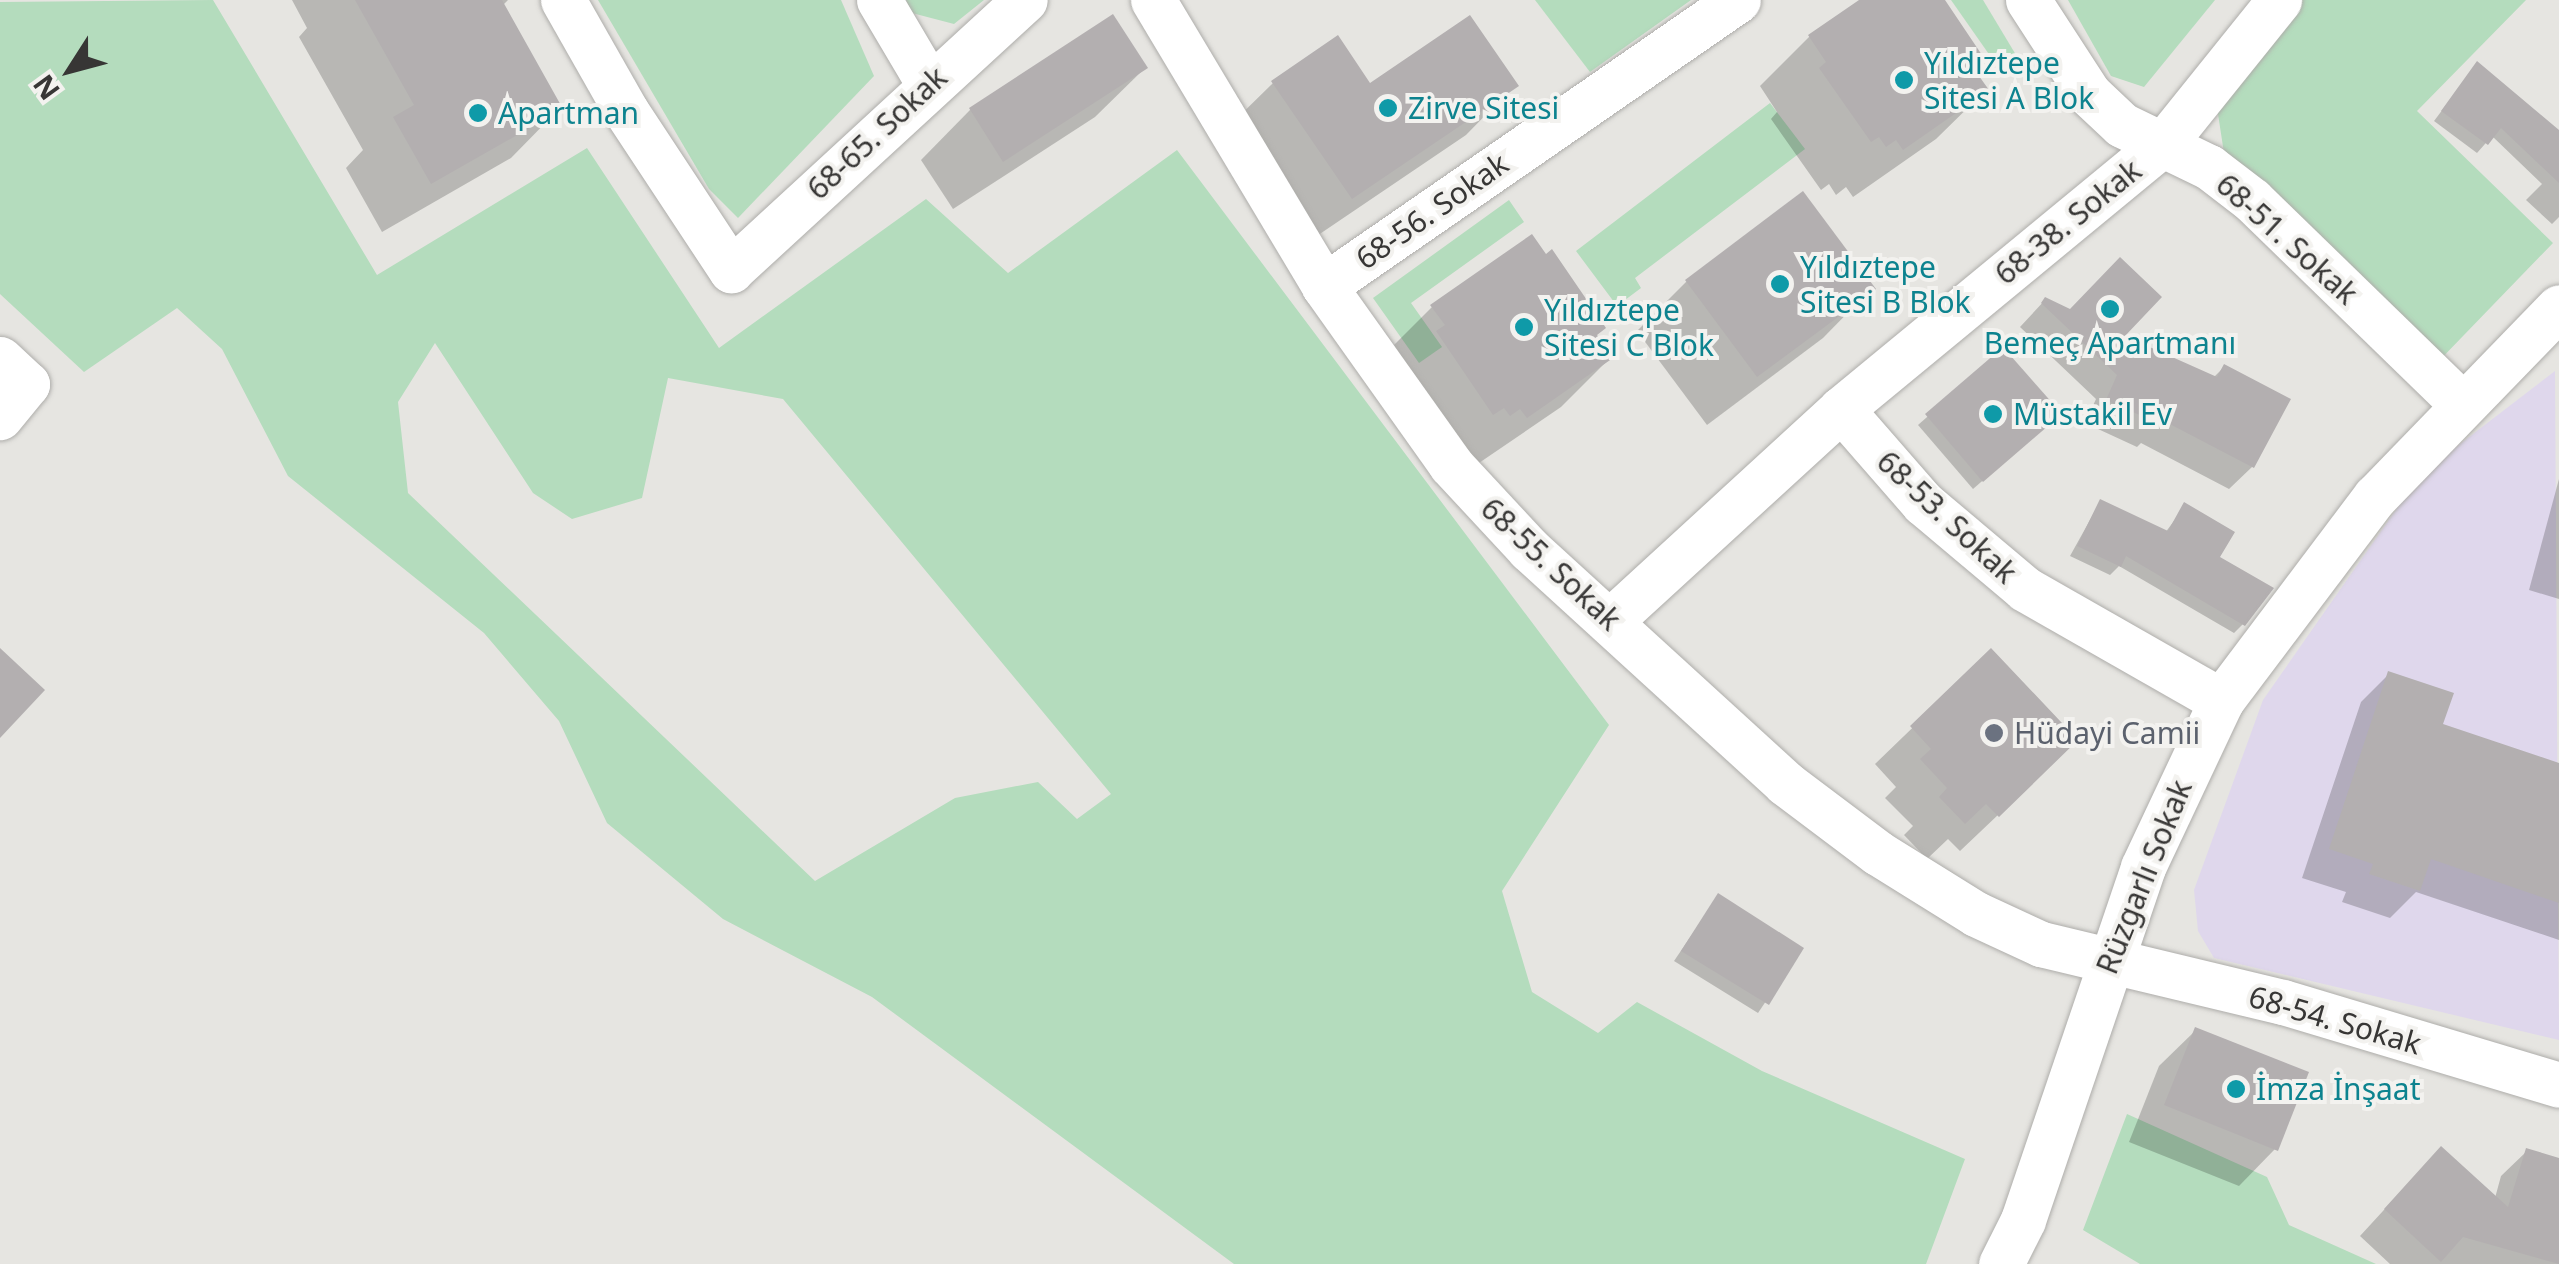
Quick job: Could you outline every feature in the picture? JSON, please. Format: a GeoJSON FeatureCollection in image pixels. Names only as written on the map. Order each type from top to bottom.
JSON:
{"type":"FeatureCollection","features":[{"type":"Feature","properties":{"kind":"street","name":"68-65. Sokak"},"geometry":{"type":"LineString","coordinates":[[563,0],[626,111],[731,270],[928,83],[1025,0]]}},
{"type":"Feature","properties":{"kind":"street"},"geometry":{"type":"LineString","coordinates":[[879,0],[928,83]]}},
{"type":"Feature","properties":{"kind":"street","name":"68-55. Sokak"},"geometry":{"type":"LineString","coordinates":[[1153,0],[1324,286],[1464,480],[1785,783],[1878,853],[1976,914],[2108,964]]}},
{"type":"Feature","properties":{"kind":"street","name":"68-56. Sokak"},"geometry":{"type":"LineString","coordinates":[[1324,286],[1738,0]]}},
{"type":"Feature","properties":{"kind":"street","name":"68-51. Sokak"},"geometry":{"type":"LineString","coordinates":[[2028,0],[2088,94],[2122,125],[2165,142],[2252,200],[2462,404]]}},
{"type":"Feature","properties":{"kind":"street","name":"68-38. Sokak"},"geometry":{"type":"LineString","coordinates":[[1610,621],[1841,409],[2165,142],[2279,0]]}},
{"type":"Feature","properties":{"kind":"street","name":"Rüzgarlı Sokak"},"geometry":{"type":"LineString","coordinates":[[2001,1264],[2023,1220],[2150,851],[2221,701],[2374,496],[2557,312]]}},
{"type":"Feature","properties":{"kind":"street","name":"68-53. Sokak"},"geometry":{"type":"LineString","coordinates":[[1841,409],[1923,503],[2025,589],[2221,701]]}},
{"type":"Feature","properties":{"kind":"street","name":"68-54. Sokak"},"geometry":{"type":"LineString","coordinates":[[2108,964],[2283,1002],[2559,1085]]}},
{"type":"Feature","properties":{"kind":"shaded area"},"geometry":{"type":"Polygon","coordinates":[[[2555,371],[2559,1040],[2214,958],[2198,931],[2194,890],[2263,700],[2421,474],[2555,371]]]}},
{"type":"Feature","properties":{"kind":"green space"},"geometry":{"type":"Polygon","coordinates":[[[213,0],[377,275],[587,148],[719,348],[926,199],[1008,273],[1177,150],[1609,725],[1502,891],[1532,992],[1598,1033],[1637,1002],[1762,1071],[1965,1159],[1926,1264],[1234,1264],[872,997],[723,919],[607,823],[559,721],[484,633],[288,476],[222,349],[177,308],[84,372],[0,294],[0,2],[213,0]],[[435,343],[398,402],[408,493],[815,881],[955,798],[1038,782],[1077,819],[1111,794],[783,399],[668,378],[642,498],[572,519],[533,493],[435,343]]]}},
{"type":"Feature","properties":{"kind":"green space"},"geometry":{"type":"Polygon","coordinates":[[[598,0],[841,0],[874,76],[738,218],[709,189],[598,0]]]}},
{"type":"Feature","properties":{"kind":"green space"},"geometry":{"type":"Polygon","coordinates":[[[906,0],[984,0],[954,24],[912,13],[906,0]]]}},
{"type":"Feature","properties":{"kind":"green space"},"geometry":{"type":"Polygon","coordinates":[[[1535,0],[1691,0],[1590,72],[1535,0]]]}},
{"type":"Feature","properties":{"kind":"green space"},"geometry":{"type":"Polygon","coordinates":[[[1951,0],[1983,0],[2019,60],[2000,70],[1951,0]]]}},
{"type":"Feature","properties":{"kind":"green space"},"geometry":{"type":"Polygon","coordinates":[[[2068,0],[2215,0],[2144,87],[2111,76],[2068,0]]]}},
{"type":"Feature","properties":{"kind":"green space"},"geometry":{"type":"Polygon","coordinates":[[[2298,0],[2526,0],[2417,111],[2553,243],[2435,365],[2226,166],[2216,101],[2298,0]]]}},
{"type":"Feature","properties":{"kind":"green space"},"geometry":{"type":"Polygon","coordinates":[[[1770,103],[1805,149],[1635,278],[1641,288],[1617,306],[1576,251],[1770,103]]]}},
{"type":"Feature","properties":{"kind":"green space"},"geometry":{"type":"Polygon","coordinates":[[[1509,200],[1524,222],[1411,303],[1442,347],[1419,363],[1373,298],[1509,200]]]}},
{"type":"Feature","properties":{"kind":"green space"},"geometry":{"type":"Polygon","coordinates":[[[2127,1114],[2267,1177],[2289,1225],[2376,1264],[2140,1264],[2083,1230],[2127,1114]]]}},
{"type":"Feature","properties":{"kind":"building"},"geometry":{"type":"Polygon","coordinates":[[[355,0],[502,0],[563,109],[431,184],[393,117],[414,105],[355,0]]]}},
{"type":"Feature","properties":{"kind":"building","name":"Yıldıztepe Sitesi A Blok"},"geometry":{"type":"Polygon","coordinates":[[[1859,0],[1945,0],[1986,61],[1974,69],[1989,90],[1903,150],[1896,140],[1886,147],[1879,137],[1871,142],[1819,68],[1826,62],[1808,35],[1859,0]]]}},
{"type":"Feature","properties":{"kind":"building"},"geometry":{"type":"Polygon","coordinates":[[[1113,14],[1148,68],[1003,162],[969,108],[1113,14]]]}},
{"type":"Feature","properties":{"kind":"building","name":"Zirve Sitesi"},"geometry":{"type":"Polygon","coordinates":[[[1470,15],[1519,86],[1352,199],[1271,81],[1338,35],[1370,83],[1470,15]]]}},
{"type":"Feature","properties":{"kind":"building"},"geometry":{"type":"Polygon","coordinates":[[[2477,61],[2559,130],[2559,183],[2501,128],[2488,145],[2441,111],[2477,61]]]}},
{"type":"Feature","properties":{"kind":"building","name":"Yıldıztepe Sitesi B Blok"},"geometry":{"type":"Polygon","coordinates":[[[1803,191],[1876,289],[1757,377],[1685,280],[1803,191]]]}},
{"type":"Feature","properties":{"kind":"building","name":"Yıldıztepe Sitesi C Blok"},"geometry":{"type":"Polygon","coordinates":[[[1532,234],[1546,254],[1552,249],[1606,328],[1597,335],[1613,358],[1527,418],[1520,409],[1510,416],[1504,408],[1493,415],[1436,331],[1445,325],[1430,305],[1532,234]]]}},
{"type":"Feature","properties":{"kind":"building"},"geometry":{"type":"Polygon","coordinates":[[[2120,257],[2162,297],[2125,336],[2217,377],[2224,364],[2291,399],[2254,468],[2164,421],[2162,425],[2106,400],[2117,375],[2041,303],[2045,297],[2070,309],[2120,257]]]}},
{"type":"Feature","properties":{"kind":"building","name":"Müstakil Ev"},"geometry":{"type":"Polygon","coordinates":[[[2003,347],[2062,414],[1983,482],[1925,414],[2003,347]]]}},
{"type":"Feature","properties":{"kind":"building","name":"Müstakil Ev"},"geometry":{"type":"Polygon","coordinates":[[[2100,499],[2168,531],[2184,502],[2235,532],[2220,557],[2274,588],[2245,626],[2126,556],[2121,567],[2077,546],[2100,499]]]}},
{"type":"Feature","properties":{"kind":"building"},"geometry":{"type":"Polygon","coordinates":[[[0,648],[45,690],[0,738],[0,648]]]}},
{"type":"Feature","properties":{"kind":"building","name":"Hüdayi Camii"},"geometry":{"type":"Polygon","coordinates":[[[1991,648],[2078,740],[1999,817],[1986,804],[1965,824],[1939,797],[1947,788],[1920,759],[1931,749],[1910,726],[1991,648]]]}},
{"type":"Feature","properties":{"kind":"building"},"geometry":{"type":"Polygon","coordinates":[[[2388,671],[2454,693],[2443,724],[2559,763],[2559,903],[2431,859],[2420,891],[2369,874],[2373,864],[2329,849],[2388,671]]]}},
{"type":"Feature","properties":{"kind":"building"},"geometry":{"type":"Polygon","coordinates":[[[1718,893],[1804,948],[1769,1005],[1681,951],[1718,893]]]}},
{"type":"Feature","properties":{"kind":"building","name":"İmza İnşaat"},"geometry":{"type":"Polygon","coordinates":[[[2195,1027],[2309,1072],[2278,1151],[2164,1105],[2195,1027]]]}},
{"type":"Feature","properties":{"kind":"building"},"geometry":{"type":"Polygon","coordinates":[[[2441,1146],[2508,1207],[2526,1148],[2559,1158],[2559,1264],[2463,1237],[2441,1262],[2384,1209],[2441,1146]]]}},
{"type":"Feature","properties":{"kind":"place","name":"Yıldıztepe Sitesi A Blok"},"geometry":{"type":"Point","coordinates":[1904,80]}},
{"type":"Feature","properties":{"kind":"place","name":"Zirve Sitesi"},"geometry":{"type":"Point","coordinates":[1388,108]}},
{"type":"Feature","properties":{"kind":"place","name":"Apartman"},"geometry":{"type":"Point","coordinates":[478,113]}},
{"type":"Feature","properties":{"kind":"place","name":"Yıldıztepe Sitesi B Blok"},"geometry":{"type":"Point","coordinates":[1780,284]}},
{"type":"Feature","properties":{"kind":"place","name":"Bemeç Apartmanı"},"geometry":{"type":"Point","coordinates":[2110,309]}},
{"type":"Feature","properties":{"kind":"place","name":"Yıldıztepe Sitesi C Blok"},"geometry":{"type":"Point","coordinates":[1524,327]}},
{"type":"Feature","properties":{"kind":"place","name":"Müstakil Ev"},"geometry":{"type":"Point","coordinates":[1993,414]}},
{"type":"Feature","properties":{"kind":"place","name":"Hüdayi Camii"},"geometry":{"type":"Point","coordinates":[1994,733]}},
{"type":"Feature","properties":{"kind":"place","name":"İmza İnşaat"},"geometry":{"type":"Point","coordinates":[2236,1089]}}]}
